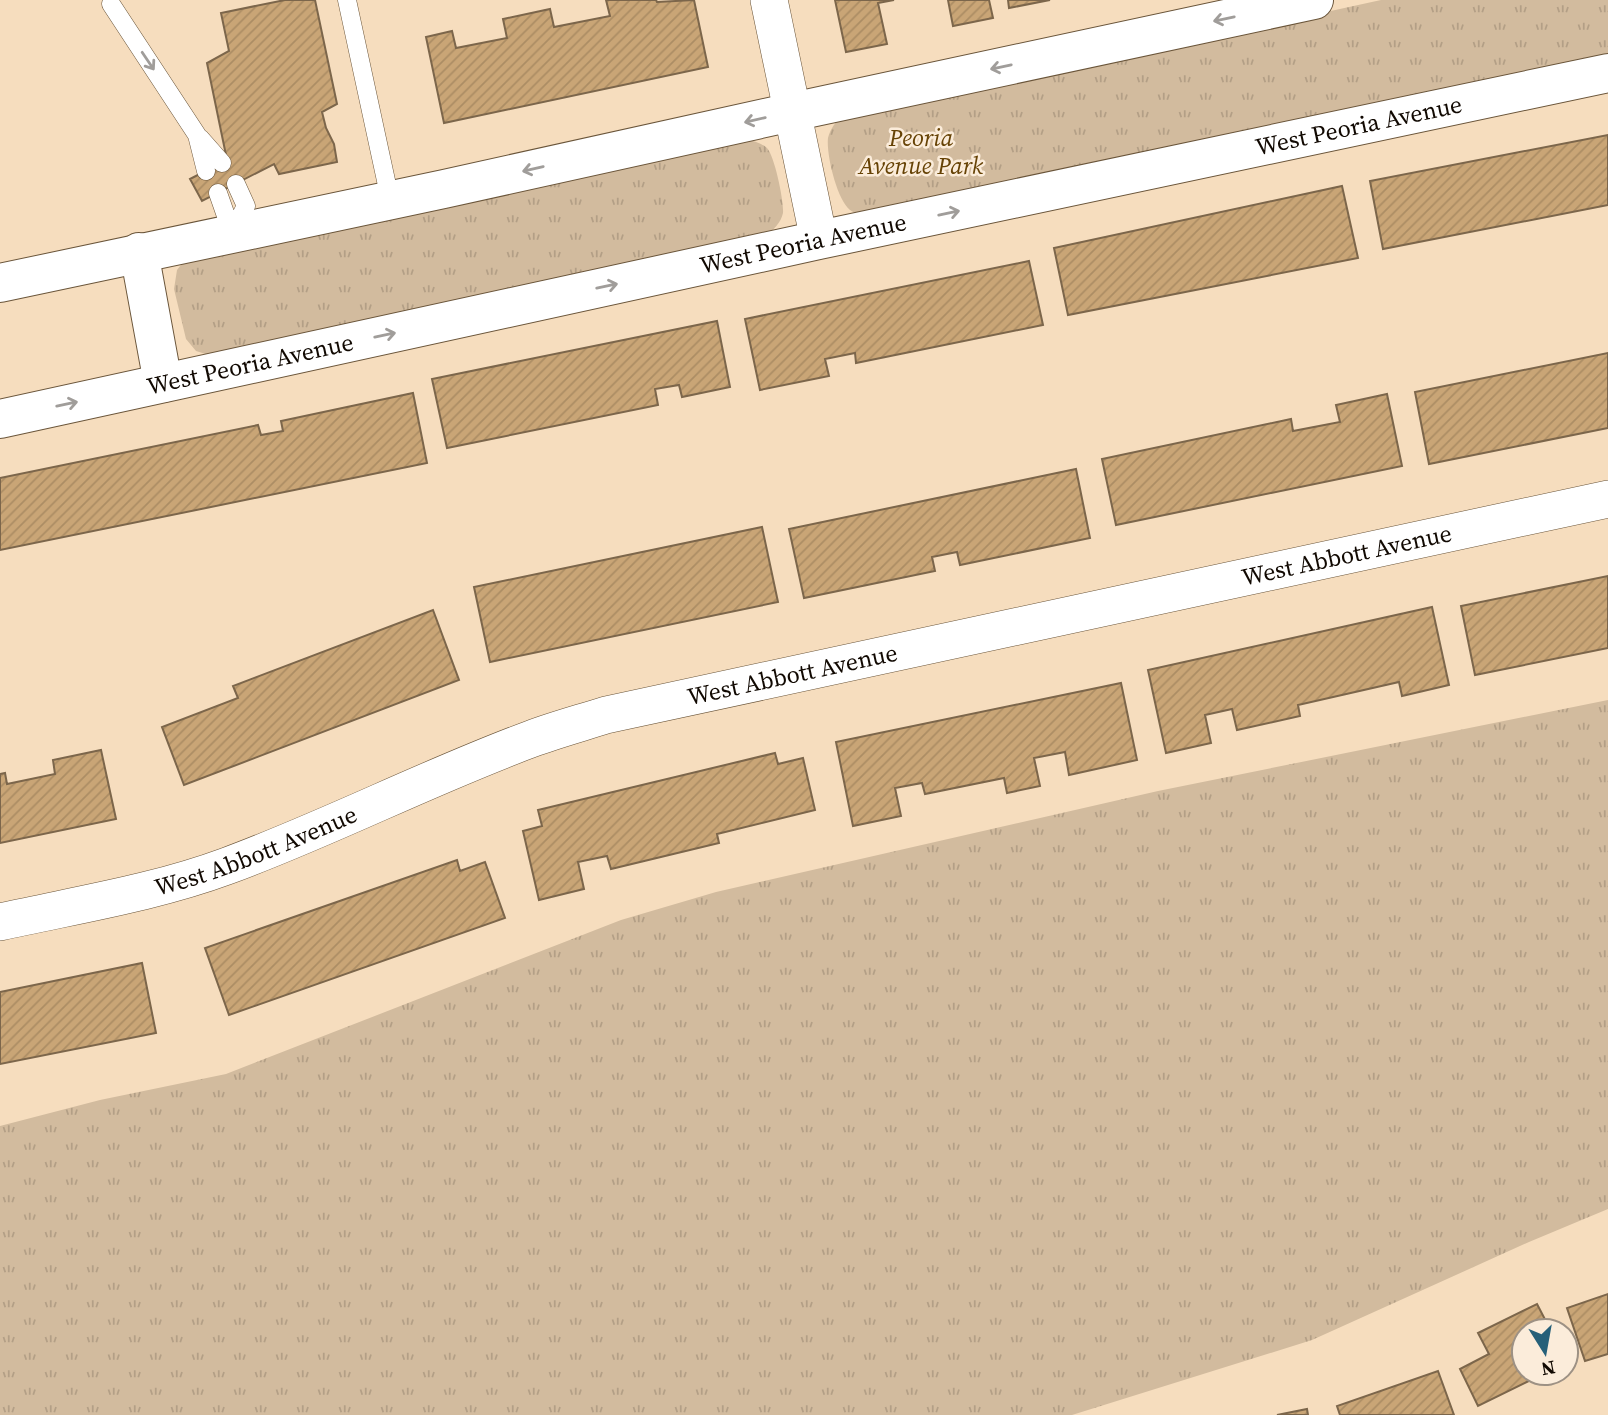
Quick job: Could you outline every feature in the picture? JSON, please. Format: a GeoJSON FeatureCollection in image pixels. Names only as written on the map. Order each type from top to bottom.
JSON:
{"type":"FeatureCollection","features":[{"type":"Feature","properties":{"kind":"street"},"geometry":{"type":"LineString","coordinates":[[769,0],[819,240]]}},
{"type":"Feature","properties":{"kind":"street"},"geometry":{"type":"LineString","coordinates":[[0,282],[444,189],[1314,0]]}},
{"type":"Feature","properties":{"kind":"street","name":"West Peoria Avenue"},"geometry":{"type":"LineString","coordinates":[[0,419],[819,240],[1608,73]]}},
{"type":"Feature","properties":{"kind":"street"},"geometry":{"type":"LineString","coordinates":[[139,253],[163,383]]}},
{"type":"Feature","properties":{"kind":"street","name":"West Abbott Avenue"},"geometry":{"type":"LineString","coordinates":[[0,922],[158,888],[224,867],[532,738],[606,715],[1608,499]]}},
{"type":"Feature","properties":{"kind":"lane"},"geometry":{"type":"LineString","coordinates":[[347,0],[390,199]]}},
{"type":"Feature","properties":{"kind":"lane"},"geometry":{"type":"LineString","coordinates":[[111,4],[197,135],[214,167]]}},
{"type":"Feature","properties":{"kind":"lane"},"geometry":{"type":"LineString","coordinates":[[232,233],[246,206],[236,184]]}},
{"type":"Feature","properties":{"kind":"lane"},"geometry":{"type":"LineString","coordinates":[[218,193],[232,233]]}},
{"type":"Feature","properties":{"kind":"green space","name":"Peoria Avenue Park"},"geometry":{"type":"Polygon","coordinates":[[[1381,0],[1608,0],[1608,56],[866,215],[850,210],[837,187],[828,138],[838,119],[1381,0]]]}},
{"type":"Feature","properties":{"kind":"green space"},"geometry":{"type":"Polygon","coordinates":[[[746,139],[767,148],[773,160],[780,190],[782,217],[766,236],[212,356],[196,351],[186,339],[174,289],[177,270],[184,261],[746,139]]]}},
{"type":"Feature","properties":{"kind":"green space"},"geometry":{"type":"Polygon","coordinates":[[[1608,700],[1608,1209],[1312,1340],[1072,1415],[0,1415],[0,1126],[100,1100],[226,1074],[621,920],[716,892],[1158,791],[1608,700]]]}},
{"type":"Feature","properties":{"kind":"building"},"geometry":{"type":"Polygon","coordinates":[[[285,0],[315,0],[337,104],[322,112],[334,144],[337,162],[279,174],[274,164],[202,201],[190,179],[227,160],[207,63],[229,51],[221,13],[285,0]]]}},
{"type":"Feature","properties":{"kind":"building"},"geometry":{"type":"Polygon","coordinates":[[[606,0],[694,0],[708,67],[444,123],[426,37],[452,31],[456,48],[507,38],[503,19],[550,9],[554,27],[610,16],[606,0]]]}},
{"type":"Feature","properties":{"kind":"building"},"geometry":{"type":"Polygon","coordinates":[[[835,0],[894,0],[878,3],[887,44],[846,52],[835,0]]]}},
{"type":"Feature","properties":{"kind":"building"},"geometry":{"type":"Polygon","coordinates":[[[948,0],[989,0],[993,18],[953,26],[948,0]]]}},
{"type":"Feature","properties":{"kind":"building"},"geometry":{"type":"Polygon","coordinates":[[[1008,0],[1050,0],[1009,8],[1008,0]]]}},
{"type":"Feature","properties":{"kind":"building"},"geometry":{"type":"Polygon","coordinates":[[[1608,135],[1608,205],[1383,249],[1370,181],[1608,135]]]}},
{"type":"Feature","properties":{"kind":"building"},"geometry":{"type":"Polygon","coordinates":[[[1342,186],[1358,258],[1068,315],[1054,248],[1342,186]]]}},
{"type":"Feature","properties":{"kind":"building"},"geometry":{"type":"Polygon","coordinates":[[[1029,261],[1043,325],[856,363],[855,353],[825,359],[829,376],[760,390],[745,319],[1029,261]]]}},
{"type":"Feature","properties":{"kind":"building"},"geometry":{"type":"Polygon","coordinates":[[[717,321],[730,387],[682,397],[679,385],[655,389],[658,405],[447,448],[432,379],[717,321]]]}},
{"type":"Feature","properties":{"kind":"building"},"geometry":{"type":"Polygon","coordinates":[[[1608,353],[1608,428],[1429,464],[1415,392],[1608,353]]]}},
{"type":"Feature","properties":{"kind":"building"},"geometry":{"type":"Polygon","coordinates":[[[413,393],[427,463],[0,550],[0,478],[258,425],[261,435],[283,431],[281,421],[413,393]]]}},
{"type":"Feature","properties":{"kind":"building"},"geometry":{"type":"Polygon","coordinates":[[[1387,394],[1402,466],[1116,525],[1102,459],[1291,419],[1293,431],[1340,422],[1336,405],[1387,394]]]}},
{"type":"Feature","properties":{"kind":"building"},"geometry":{"type":"Polygon","coordinates":[[[1076,469],[1090,538],[960,565],[957,552],[932,557],[935,571],[804,598],[789,529],[1076,469]]]}},
{"type":"Feature","properties":{"kind":"building"},"geometry":{"type":"Polygon","coordinates":[[[762,527],[778,602],[490,662],[474,587],[762,527]]]}},
{"type":"Feature","properties":{"kind":"building"},"geometry":{"type":"Polygon","coordinates":[[[1608,576],[1608,648],[1475,675],[1461,606],[1608,576]]]}},
{"type":"Feature","properties":{"kind":"building"},"geometry":{"type":"Polygon","coordinates":[[[1432,607],[1449,685],[1402,696],[1399,682],[1298,705],[1300,716],[1237,730],[1232,709],[1205,715],[1211,743],[1166,753],[1148,670],[1432,607]]]}},
{"type":"Feature","properties":{"kind":"building"},"geometry":{"type":"Polygon","coordinates":[[[433,610],[459,680],[184,785],[162,727],[238,698],[233,686],[433,610]]]}},
{"type":"Feature","properties":{"kind":"building"},"geometry":{"type":"Polygon","coordinates":[[[1121,683],[1137,760],[1069,775],[1065,752],[1034,758],[1040,786],[1007,793],[1004,778],[925,794],[922,783],[895,788],[901,816],[853,826],[836,742],[1121,683]]]}},
{"type":"Feature","properties":{"kind":"building"},"geometry":{"type":"Polygon","coordinates":[[[101,750],[116,819],[0,843],[0,774],[5,773],[7,784],[55,774],[53,760],[101,750]]]}},
{"type":"Feature","properties":{"kind":"building"},"geometry":{"type":"Polygon","coordinates":[[[775,753],[778,764],[803,758],[815,810],[717,834],[719,843],[611,869],[607,856],[578,862],[584,889],[539,900],[523,831],[542,826],[538,810],[775,753]]]}},
{"type":"Feature","properties":{"kind":"building"},"geometry":{"type":"Polygon","coordinates":[[[457,860],[460,871],[485,862],[505,918],[229,1015],[205,948],[457,860]]]}},
{"type":"Feature","properties":{"kind":"building"},"geometry":{"type":"Polygon","coordinates":[[[142,963],[156,1033],[0,1064],[0,992],[142,963]]]}},
{"type":"Feature","properties":{"kind":"building"},"geometry":{"type":"Polygon","coordinates":[[[1608,1294],[1608,1354],[1585,1361],[1580,1346],[1580,1317],[1570,1317],[1567,1308],[1608,1294]]]}},
{"type":"Feature","properties":{"kind":"building"},"geometry":{"type":"Polygon","coordinates":[[[1537,1304],[1544,1317],[1511,1317],[1537,1304]]]}},
{"type":"Feature","properties":{"kind":"building"},"geometry":{"type":"Polygon","coordinates":[[[1510,1317],[1510,1387],[1517,1387],[1478,1406],[1460,1369],[1489,1354],[1478,1333],[1510,1317]]]}},
{"type":"Feature","properties":{"kind":"building"},"geometry":{"type":"Polygon","coordinates":[[[1438,1371],[1454,1415],[1340,1415],[1337,1406],[1438,1371]]]}},
{"type":"Feature","properties":{"kind":"building"},"geometry":{"type":"Polygon","coordinates":[[[1307,1409],[1308,1415],[1277,1415],[1307,1409]]]}}]}
